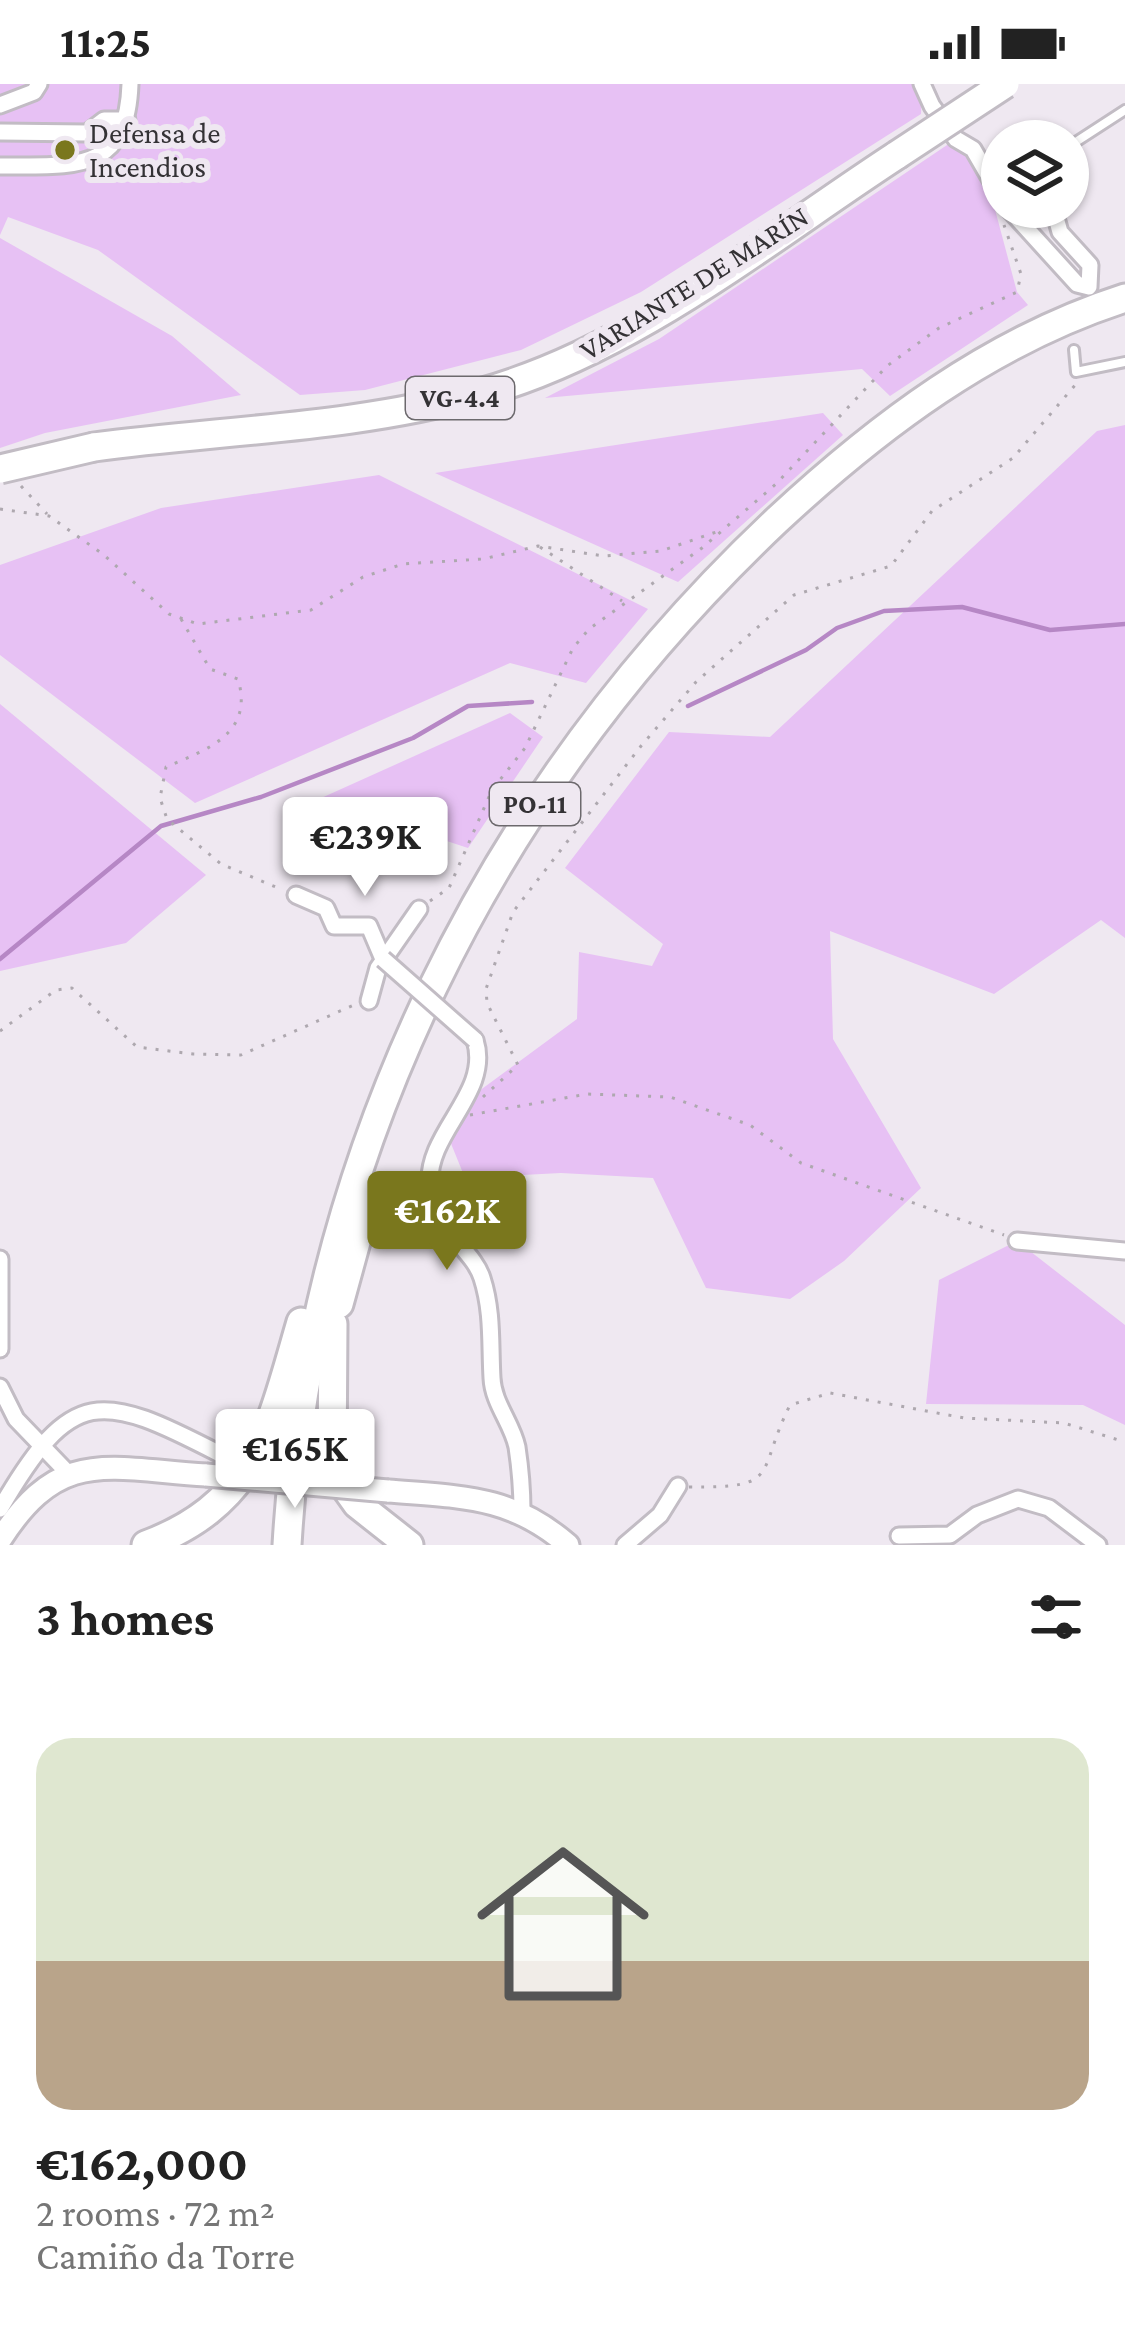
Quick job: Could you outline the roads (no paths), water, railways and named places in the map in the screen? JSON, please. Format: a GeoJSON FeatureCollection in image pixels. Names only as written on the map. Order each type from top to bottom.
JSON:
{"type":"FeatureCollection","features":[{"type":"Feature","properties":{"kind":"highway","name":"VARIANTE DE MARÍN"},"geometry":{"type":"LineString","coordinates":[[6,472],[94,447],[413,410],[541,372],[650,318],[1004,84]]}},
{"type":"Feature","properties":{"kind":"highway","name":"PO-11"},"geometry":{"type":"LineString","coordinates":[[287,1545],[298,1419],[315,1325],[361,1162],[412,1028],[516,831],[586,729],[651,649],[809,490],[914,406],[1016,340],[1125,298]]}},
{"type":"Feature","properties":{"kind":"highway","name":"PO-11"},"geometry":{"type":"LineString","coordinates":[[303,1545],[313,1423],[333,1324],[374,1176],[417,1057],[468,948],[530,841],[599,741],[729,588],[890,446],[1024,354],[1125,316]]}},
{"type":"Feature","properties":{"kind":"highway"},"geometry":{"type":"LineString","coordinates":[[146,1545],[180,1533],[215,1510],[241,1480],[283,1384],[327,1230],[361,1162]]}},
{"type":"Feature","properties":{"kind":"highway"},"geometry":{"type":"LineString","coordinates":[[333,1324],[332,1469],[358,1504],[409,1545]]}},
{"type":"Feature","properties":{"kind":"street"},"geometry":{"type":"LineString","coordinates":[[0,105],[34,92],[39,84]]}},
{"type":"Feature","properties":{"kind":"street"},"geometry":{"type":"LineString","coordinates":[[0,166],[95,161],[109,151],[127,120],[130,84]]}},
{"type":"Feature","properties":{"kind":"street"},"geometry":{"type":"LineString","coordinates":[[922,84],[956,140],[973,149],[981,163]]}},
{"type":"Feature","properties":{"kind":"street"},"geometry":{"type":"LineString","coordinates":[[0,132],[87,133],[104,120],[127,120]]}},
{"type":"Feature","properties":{"kind":"street"},"geometry":{"type":"LineString","coordinates":[[1027,228],[1077,284],[1089,287],[1090,266],[1059,228]]}},
{"type":"Feature","properties":{"kind":"street"},"geometry":{"type":"LineString","coordinates":[[296,895],[326,908],[334,926],[370,926],[382,959],[475,1040],[480,1056],[474,1080],[441,1142],[430,1186],[447,1231],[481,1273],[494,1358],[491,1380],[517,1445],[522,1511]]}},
{"type":"Feature","properties":{"kind":"street"},"geometry":{"type":"LineString","coordinates":[[369,1000],[382,959],[419,909]]}},
{"type":"Feature","properties":{"kind":"street"},"geometry":{"type":"LineString","coordinates":[[1017,1240],[1125,1251]]}},
{"type":"Feature","properties":{"kind":"street"},"geometry":{"type":"LineString","coordinates":[[0,1258],[0,1349]]}},
{"type":"Feature","properties":{"kind":"street"},"geometry":{"type":"LineString","coordinates":[[0,1387],[16,1419],[67,1472]]}},
{"type":"Feature","properties":{"kind":"street"},"geometry":{"type":"LineString","coordinates":[[0,1509],[39,1445],[70,1417],[119,1408],[220,1454]]}},
{"type":"Feature","properties":{"kind":"street"},"geometry":{"type":"LineString","coordinates":[[0,1540],[36,1491],[67,1472],[95,1468],[496,1502],[522,1511],[568,1545]]}},
{"type":"Feature","properties":{"kind":"street"},"geometry":{"type":"LineString","coordinates":[[625,1545],[660,1515],[678,1486]]}},
{"type":"Feature","properties":{"kind":"street"},"geometry":{"type":"LineString","coordinates":[[899,1536],[950,1535],[977,1515],[1018,1499],[1049,1508],[1098,1545]]}},
{"type":"Feature","properties":{"kind":"lane"},"geometry":{"type":"LineString","coordinates":[[1089,133],[1125,110]]}},
{"type":"Feature","properties":{"kind":"lane"},"geometry":{"type":"LineString","coordinates":[[1074,350],[1076,372],[1125,362]]}},
{"type":"Feature","properties":{"kind":"waterway"},"geometry":{"type":"LineString","coordinates":[[688,706],[806,650],[837,628],[884,611],[962,607],[1050,630],[1125,624]]}},
{"type":"Feature","properties":{"kind":"waterway"},"geometry":{"type":"LineString","coordinates":[[0,959],[161,826],[261,797],[413,738],[468,706],[532,702]]}},
{"type":"Feature","properties":{"kind":"place","name":"Defensa de Incendios"},"geometry":{"type":"Point","coordinates":[65,150]}}]}
